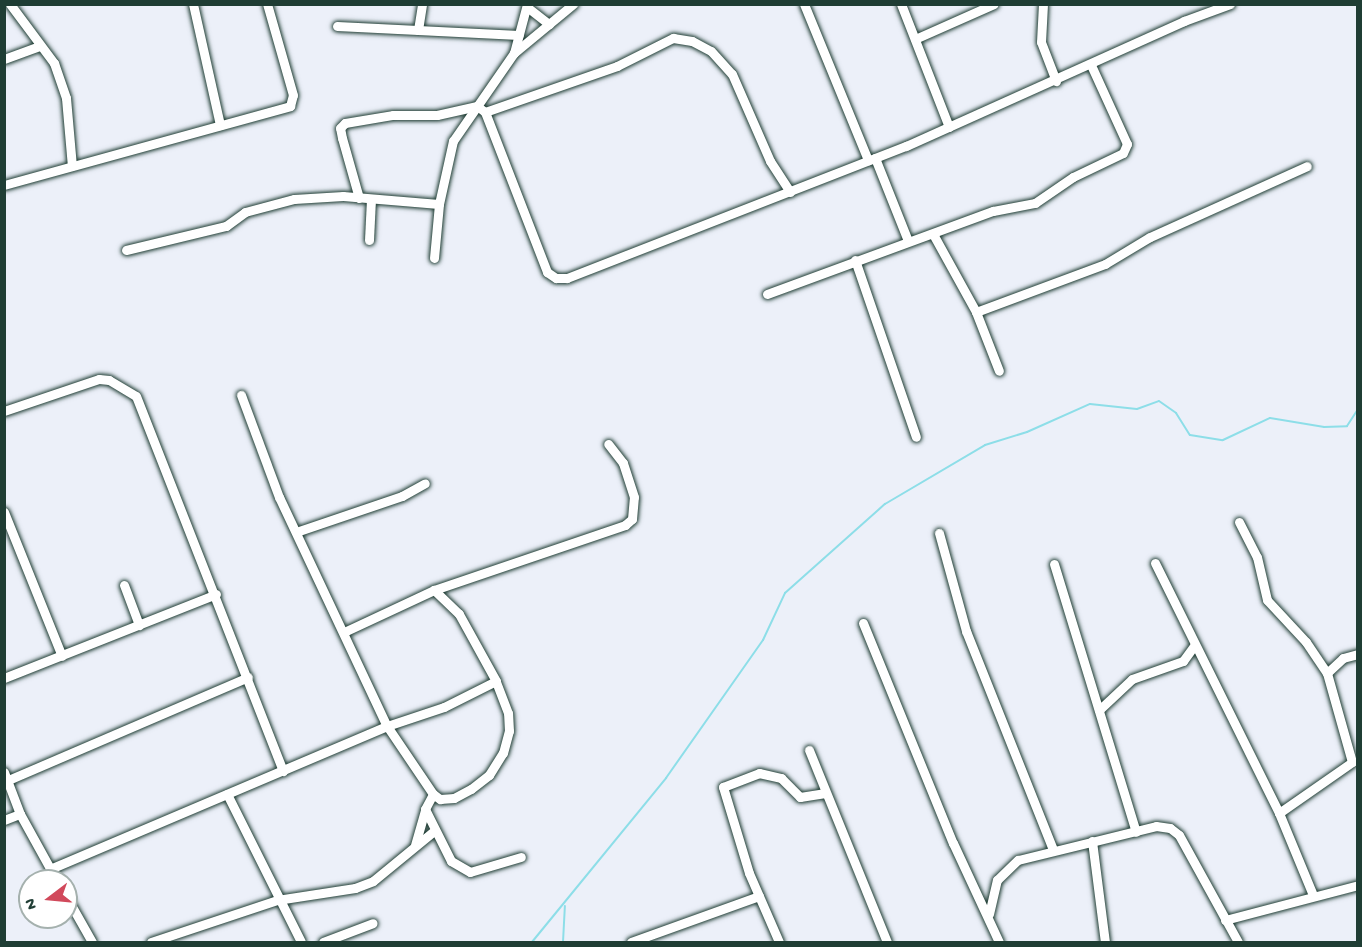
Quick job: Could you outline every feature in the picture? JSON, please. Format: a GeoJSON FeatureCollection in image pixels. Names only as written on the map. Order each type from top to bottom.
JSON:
{"type":"FeatureCollection","features":[{"type":"Feature","properties":{"kind":"street"},"geometry":{"type":"LineString","coordinates":[[10,4],[39,46],[51,58],[66,98],[72,166]]}},
{"type":"Feature","properties":{"kind":"street"},"geometry":{"type":"LineString","coordinates":[[193,4],[220,125]]}},
{"type":"Feature","properties":{"kind":"street"},"geometry":{"type":"LineString","coordinates":[[4,185],[290,106],[293,101],[267,4]]}},
{"type":"Feature","properties":{"kind":"street"},"geometry":{"type":"LineString","coordinates":[[418,30],[422,4]]}},
{"type":"Feature","properties":{"kind":"street"},"geometry":{"type":"LineString","coordinates":[[434,258],[439,204],[453,141],[514,53],[573,4]]}},
{"type":"Feature","properties":{"kind":"street"},"geometry":{"type":"LineString","coordinates":[[804,4],[908,241]]}},
{"type":"Feature","properties":{"kind":"street"},"geometry":{"type":"LineString","coordinates":[[901,4],[949,127]]}},
{"type":"Feature","properties":{"kind":"street"},"geometry":{"type":"LineString","coordinates":[[915,39],[994,4]]}},
{"type":"Feature","properties":{"kind":"street"},"geometry":{"type":"LineString","coordinates":[[359,198],[340,128],[345,123],[393,115],[437,115],[477,106],[485,112],[547,272],[555,278],[567,278],[872,159],[1056,81],[1184,21],[1230,4]]}},
{"type":"Feature","properties":{"kind":"street"},"geometry":{"type":"LineString","coordinates":[[1042,5],[1041,42],[1056,81]]}},
{"type":"Feature","properties":{"kind":"street"},"geometry":{"type":"LineString","coordinates":[[514,53],[527,6],[549,24]]}},
{"type":"Feature","properties":{"kind":"street"},"geometry":{"type":"LineString","coordinates":[[337,26],[519,35]]}},
{"type":"Feature","properties":{"kind":"street"},"geometry":{"type":"LineString","coordinates":[[485,112],[617,66],[673,38],[692,41],[711,51],[732,74],[770,162],[790,192]]}},
{"type":"Feature","properties":{"kind":"street"},"geometry":{"type":"LineString","coordinates":[[4,59],[39,46]]}},
{"type":"Feature","properties":{"kind":"street"},"geometry":{"type":"LineString","coordinates":[[767,294],[993,211],[1035,203],[1073,177],[1127,150],[1091,65]]}},
{"type":"Feature","properties":{"kind":"street"},"geometry":{"type":"LineString","coordinates":[[976,312],[1105,264],[1150,237],[1307,166]]}},
{"type":"Feature","properties":{"kind":"street"},"geometry":{"type":"LineString","coordinates":[[126,250],[226,226],[245,212],[294,200],[359,198],[439,204]]}},
{"type":"Feature","properties":{"kind":"street"},"geometry":{"type":"LineString","coordinates":[[369,240],[371,199]]}},
{"type":"Feature","properties":{"kind":"street"},"geometry":{"type":"LineString","coordinates":[[933,234],[976,312],[999,371]]}},
{"type":"Feature","properties":{"kind":"street"},"geometry":{"type":"LineString","coordinates":[[855,260],[916,437]]}},
{"type":"Feature","properties":{"kind":"street"},"geometry":{"type":"LineString","coordinates":[[4,411],[99,379],[109,380],[136,396],[170,489],[216,594],[283,771]]}},
{"type":"Feature","properties":{"kind":"street"},"geometry":{"type":"LineString","coordinates":[[241,395],[296,532],[387,726],[433,794],[440,799],[454,798],[471,789],[489,775],[503,753],[509,731],[508,713],[496,681],[459,614],[434,590]]}},
{"type":"Feature","properties":{"kind":"street"},"geometry":{"type":"LineString","coordinates":[[344,632],[434,590],[625,525],[632,519],[634,497],[623,463],[608,444]]}},
{"type":"Feature","properties":{"kind":"street"},"geometry":{"type":"LineString","coordinates":[[296,532],[393,499],[425,483]]}},
{"type":"Feature","properties":{"kind":"street"},"geometry":{"type":"LineString","coordinates":[[4,512],[62,656]]}},
{"type":"Feature","properties":{"kind":"street"},"geometry":{"type":"LineString","coordinates":[[1239,522],[1257,557],[1267,600],[1306,642],[1327,673],[1355,761],[1279,813]]}},
{"type":"Feature","properties":{"kind":"street"},"geometry":{"type":"LineString","coordinates":[[939,532],[966,631],[1053,850]]}},
{"type":"Feature","properties":{"kind":"street"},"geometry":{"type":"LineString","coordinates":[[1155,563],[1194,646],[1279,813],[1313,895]]}},
{"type":"Feature","properties":{"kind":"street"},"geometry":{"type":"LineString","coordinates":[[1054,564],[1136,832]]}},
{"type":"Feature","properties":{"kind":"street"},"geometry":{"type":"LineString","coordinates":[[124,585],[139,625]]}},
{"type":"Feature","properties":{"kind":"street"},"geometry":{"type":"LineString","coordinates":[[4,678],[216,594]]}},
{"type":"Feature","properties":{"kind":"street"},"geometry":{"type":"LineString","coordinates":[[863,623],[953,843],[989,914],[999,942]]}},
{"type":"Feature","properties":{"kind":"street"},"geometry":{"type":"LineString","coordinates":[[1099,710],[1132,679],[1183,661],[1194,646]]}},
{"type":"Feature","properties":{"kind":"street"},"geometry":{"type":"LineString","coordinates":[[1327,673],[1343,658],[1358,654]]}},
{"type":"Feature","properties":{"kind":"street"},"geometry":{"type":"LineString","coordinates":[[248,676],[6,776],[20,814],[50,868],[387,726],[444,707],[496,681]]}},
{"type":"Feature","properties":{"kind":"street"},"geometry":{"type":"LineString","coordinates":[[808,750],[884,942]]}},
{"type":"Feature","properties":{"kind":"street"},"geometry":{"type":"LineString","coordinates":[[779,942],[759,896],[723,786],[759,773],[781,778],[800,797],[824,793]]}},
{"type":"Feature","properties":{"kind":"street"},"geometry":{"type":"LineString","coordinates":[[415,845],[425,809],[433,794]]}},
{"type":"Feature","properties":{"kind":"street"},"geometry":{"type":"LineString","coordinates":[[227,795],[277,900],[301,942]]}},
{"type":"Feature","properties":{"kind":"street"},"geometry":{"type":"LineString","coordinates":[[425,809],[451,861],[461,870],[482,870],[521,857]]}},
{"type":"Feature","properties":{"kind":"street"},"geometry":{"type":"LineString","coordinates":[[4,820],[20,814]]}},
{"type":"Feature","properties":{"kind":"street"},"geometry":{"type":"LineString","coordinates":[[989,914],[997,880],[1006,868],[1030,854],[1156,826],[1170,828],[1179,835],[1238,942]]}},
{"type":"Feature","properties":{"kind":"street"},"geometry":{"type":"LineString","coordinates":[[151,942],[277,900],[364,885],[435,830]]}},
{"type":"Feature","properties":{"kind":"street"},"geometry":{"type":"LineString","coordinates":[[1092,841],[1105,942]]}},
{"type":"Feature","properties":{"kind":"street"},"geometry":{"type":"LineString","coordinates":[[1225,920],[1358,885]]}},
{"type":"Feature","properties":{"kind":"street"},"geometry":{"type":"LineString","coordinates":[[631,942],[759,896]]}},
{"type":"Feature","properties":{"kind":"street"},"geometry":{"type":"LineString","coordinates":[[78,917],[92,942]]}},
{"type":"Feature","properties":{"kind":"street"},"geometry":{"type":"LineString","coordinates":[[323,942],[373,923]]}},
{"type":"Feature","properties":{"kind":"waterway"},"geometry":{"type":"LineString","coordinates":[[532,942],[666,778],[763,640],[785,593],[885,504],[985,445],[1027,432],[1090,404],[1137,409],[1159,401],[1176,413],[1190,435],[1223,440],[1270,418],[1324,427],[1347,426],[1358,409]]}},
{"type":"Feature","properties":{"kind":"waterway"},"geometry":{"type":"LineString","coordinates":[[563,942],[565,906]]}}]}
